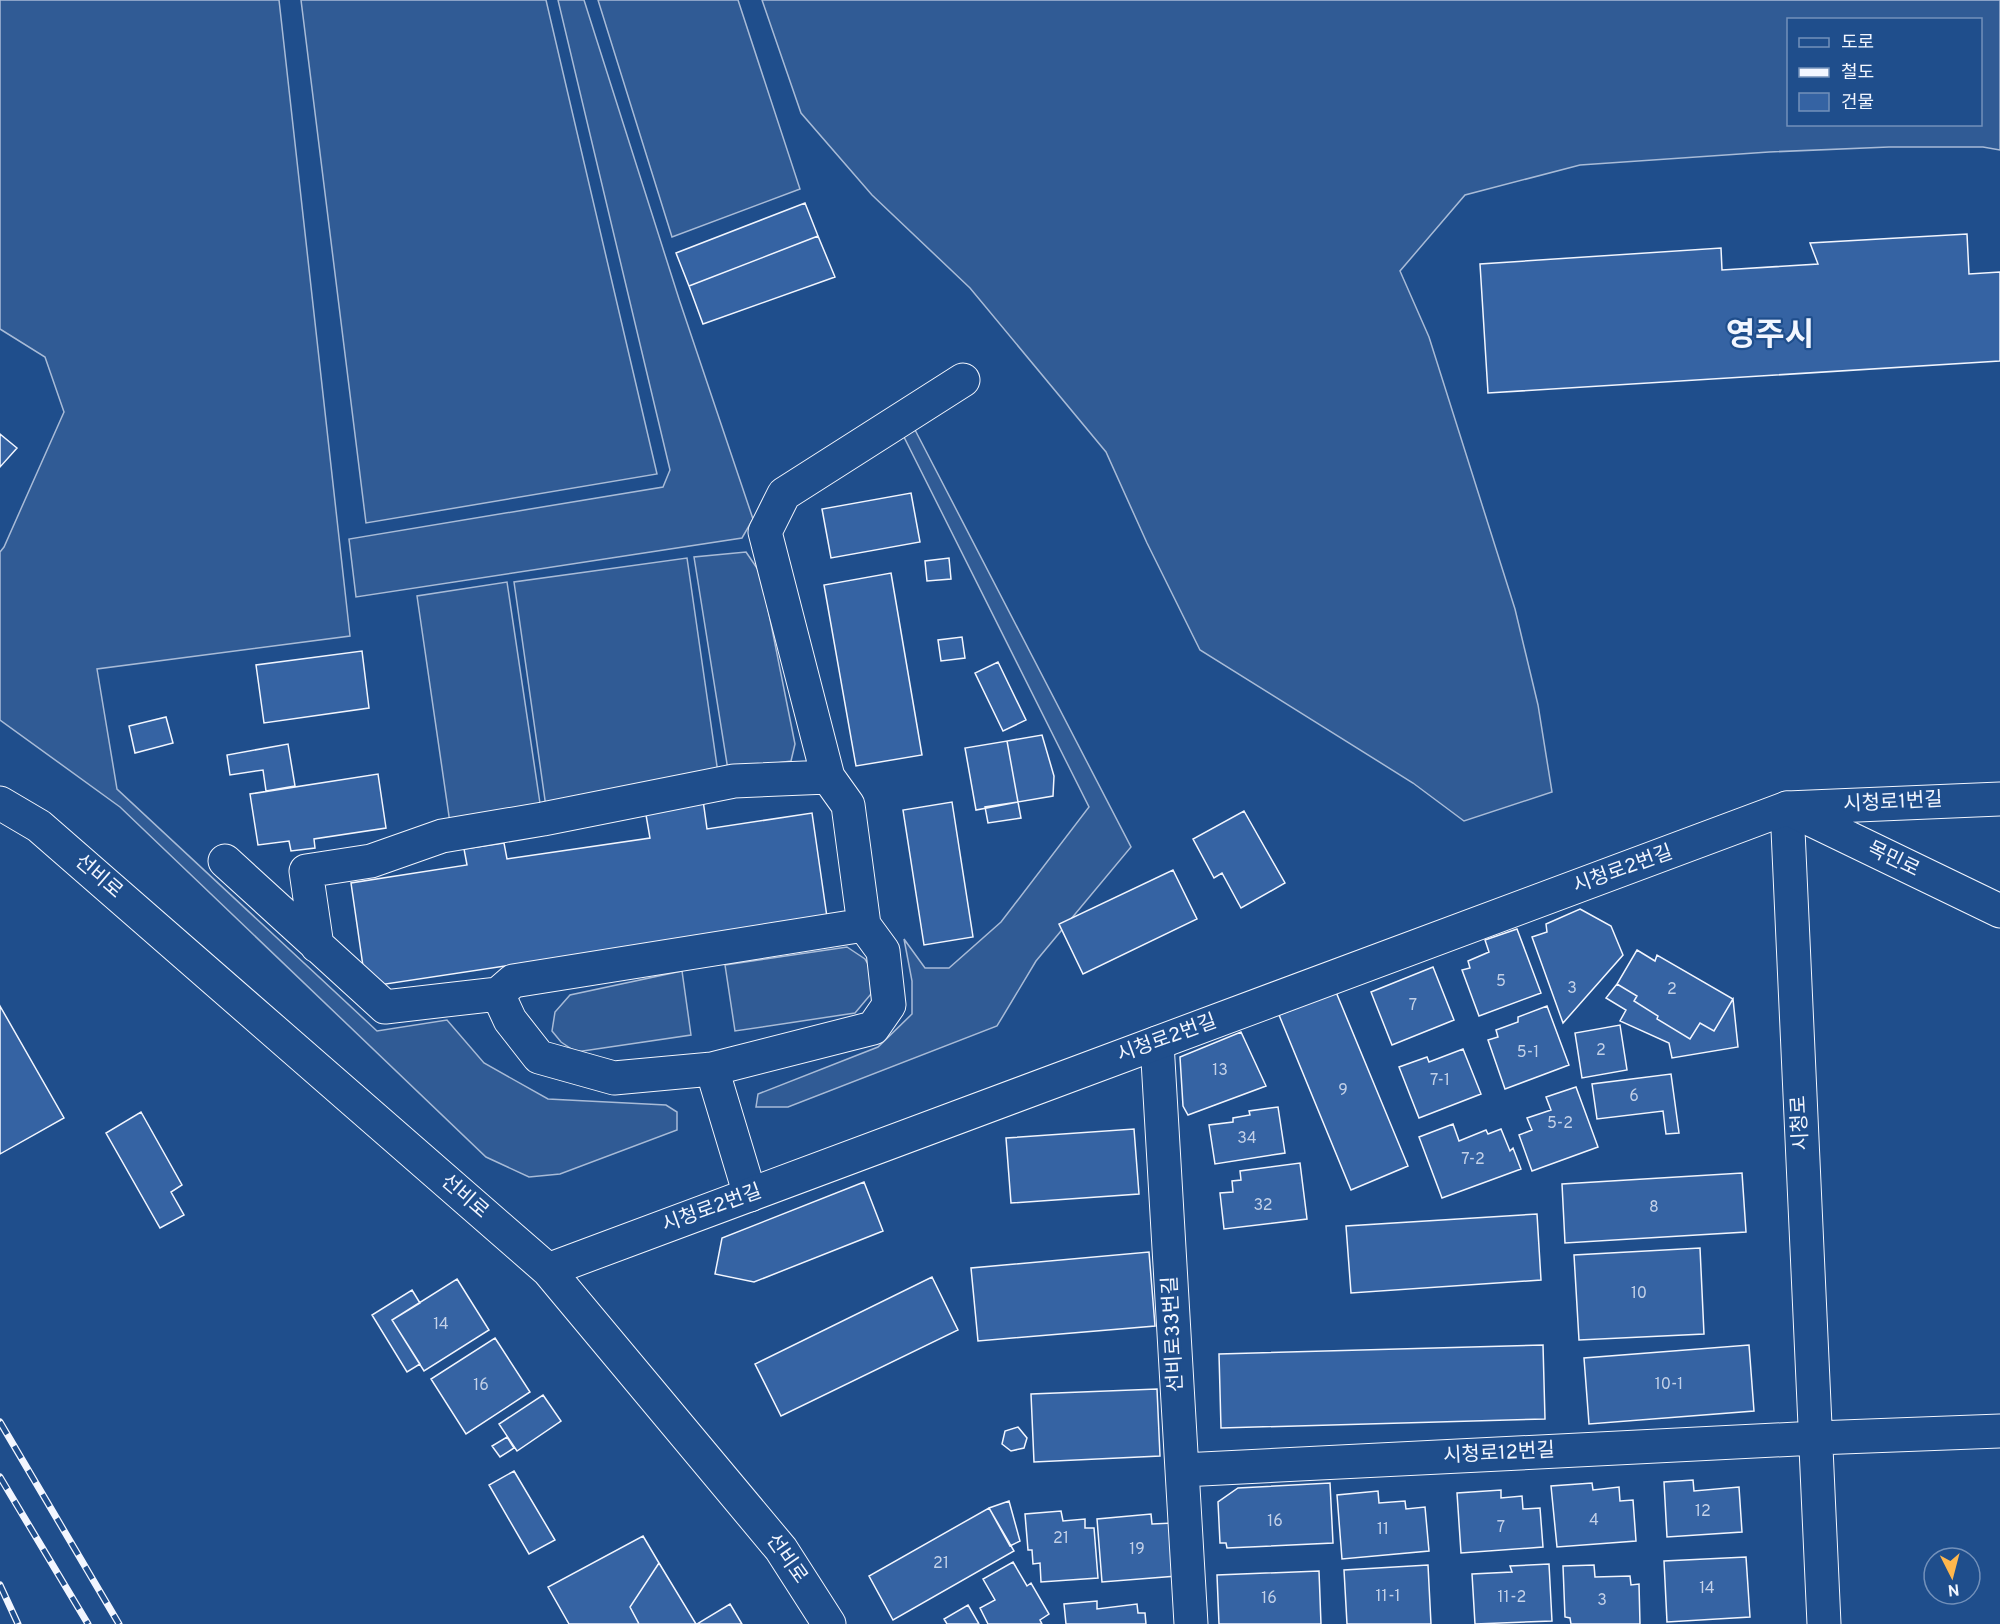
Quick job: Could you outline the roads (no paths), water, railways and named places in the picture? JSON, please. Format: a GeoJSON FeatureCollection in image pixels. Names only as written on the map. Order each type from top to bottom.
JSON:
{"type":"FeatureCollection","features":[{"type":"Feature","properties":{"kind":"main road"},"geometry":{"type":"LineString","coordinates":[[498,994],[510,1020],[539,1058],[614,1078],[712,1069],[873,1028],[889,1005],[883,951],[864,925],[848,806],[828,777],[765,532],[784,494],[963,380]]}},
{"type":"Feature","properties":{"kind":"main road"},"geometry":{"type":"LineString","coordinates":[[317,946],[306,871],[371,861],[442,836],[543,819],[734,781],[828,777]]}},
{"type":"Feature","properties":{"kind":"main road","name":"시청로1번길"},"geometry":{"type":"LineString","coordinates":[[1787,808],[2000,799]]}},
{"type":"Feature","properties":{"kind":"main road","name":"선비로"},"geometry":{"type":"LineString","coordinates":[[0,803],[39,826],[548,1270],[781,1549],[829,1624]]}},
{"type":"Feature","properties":{"kind":"main road","name":"목민로"},"geometry":{"type":"LineString","coordinates":[[1787,808],[2000,911]]}},
{"type":"Feature","properties":{"kind":"main road","name":"시청로2번길"},"geometry":{"type":"LineString","coordinates":[[548,1270],[1787,808]]}},
{"type":"Feature","properties":{"kind":"main road","name":"시청로"},"geometry":{"type":"LineString","coordinates":[[1787,808],[1824,1624]]}},
{"type":"Feature","properties":{"kind":"main road"},"geometry":{"type":"LineString","coordinates":[[225,861],[386,1007],[498,994],[513,981],[864,925]]}},
{"type":"Feature","properties":{"kind":"main road","name":"선비로33번길"},"geometry":{"type":"LineString","coordinates":[[1157,1043],[1191,1624]]}},
{"type":"Feature","properties":{"kind":"main road"},"geometry":{"type":"LineString","coordinates":[[712,1069],[750,1195]]}},
{"type":"Feature","properties":{"kind":"main road"},"geometry":{"type":"LineString","coordinates":[[1816,1438],[2000,1431]]}},
{"type":"Feature","properties":{"kind":"main road","name":"시청로12번길"},"geometry":{"type":"LineString","coordinates":[[1182,1470],[1816,1438]]}},
{"type":"Feature","properties":{"kind":"railway"},"geometry":{"type":"LineString","coordinates":[[0,1422],[119,1624]]}},
{"type":"Feature","properties":{"kind":"railway"},"geometry":{"type":"LineString","coordinates":[[0,1477],[88,1624]]}},
{"type":"Feature","properties":{"kind":"railway"},"geometry":{"type":"LineString","coordinates":[[0,1585],[18,1624]]}},
{"type":"Feature","properties":{"kind":"district","name":"영주시"},"geometry":{"type":"Point","coordinates":[1770,337]}}]}
